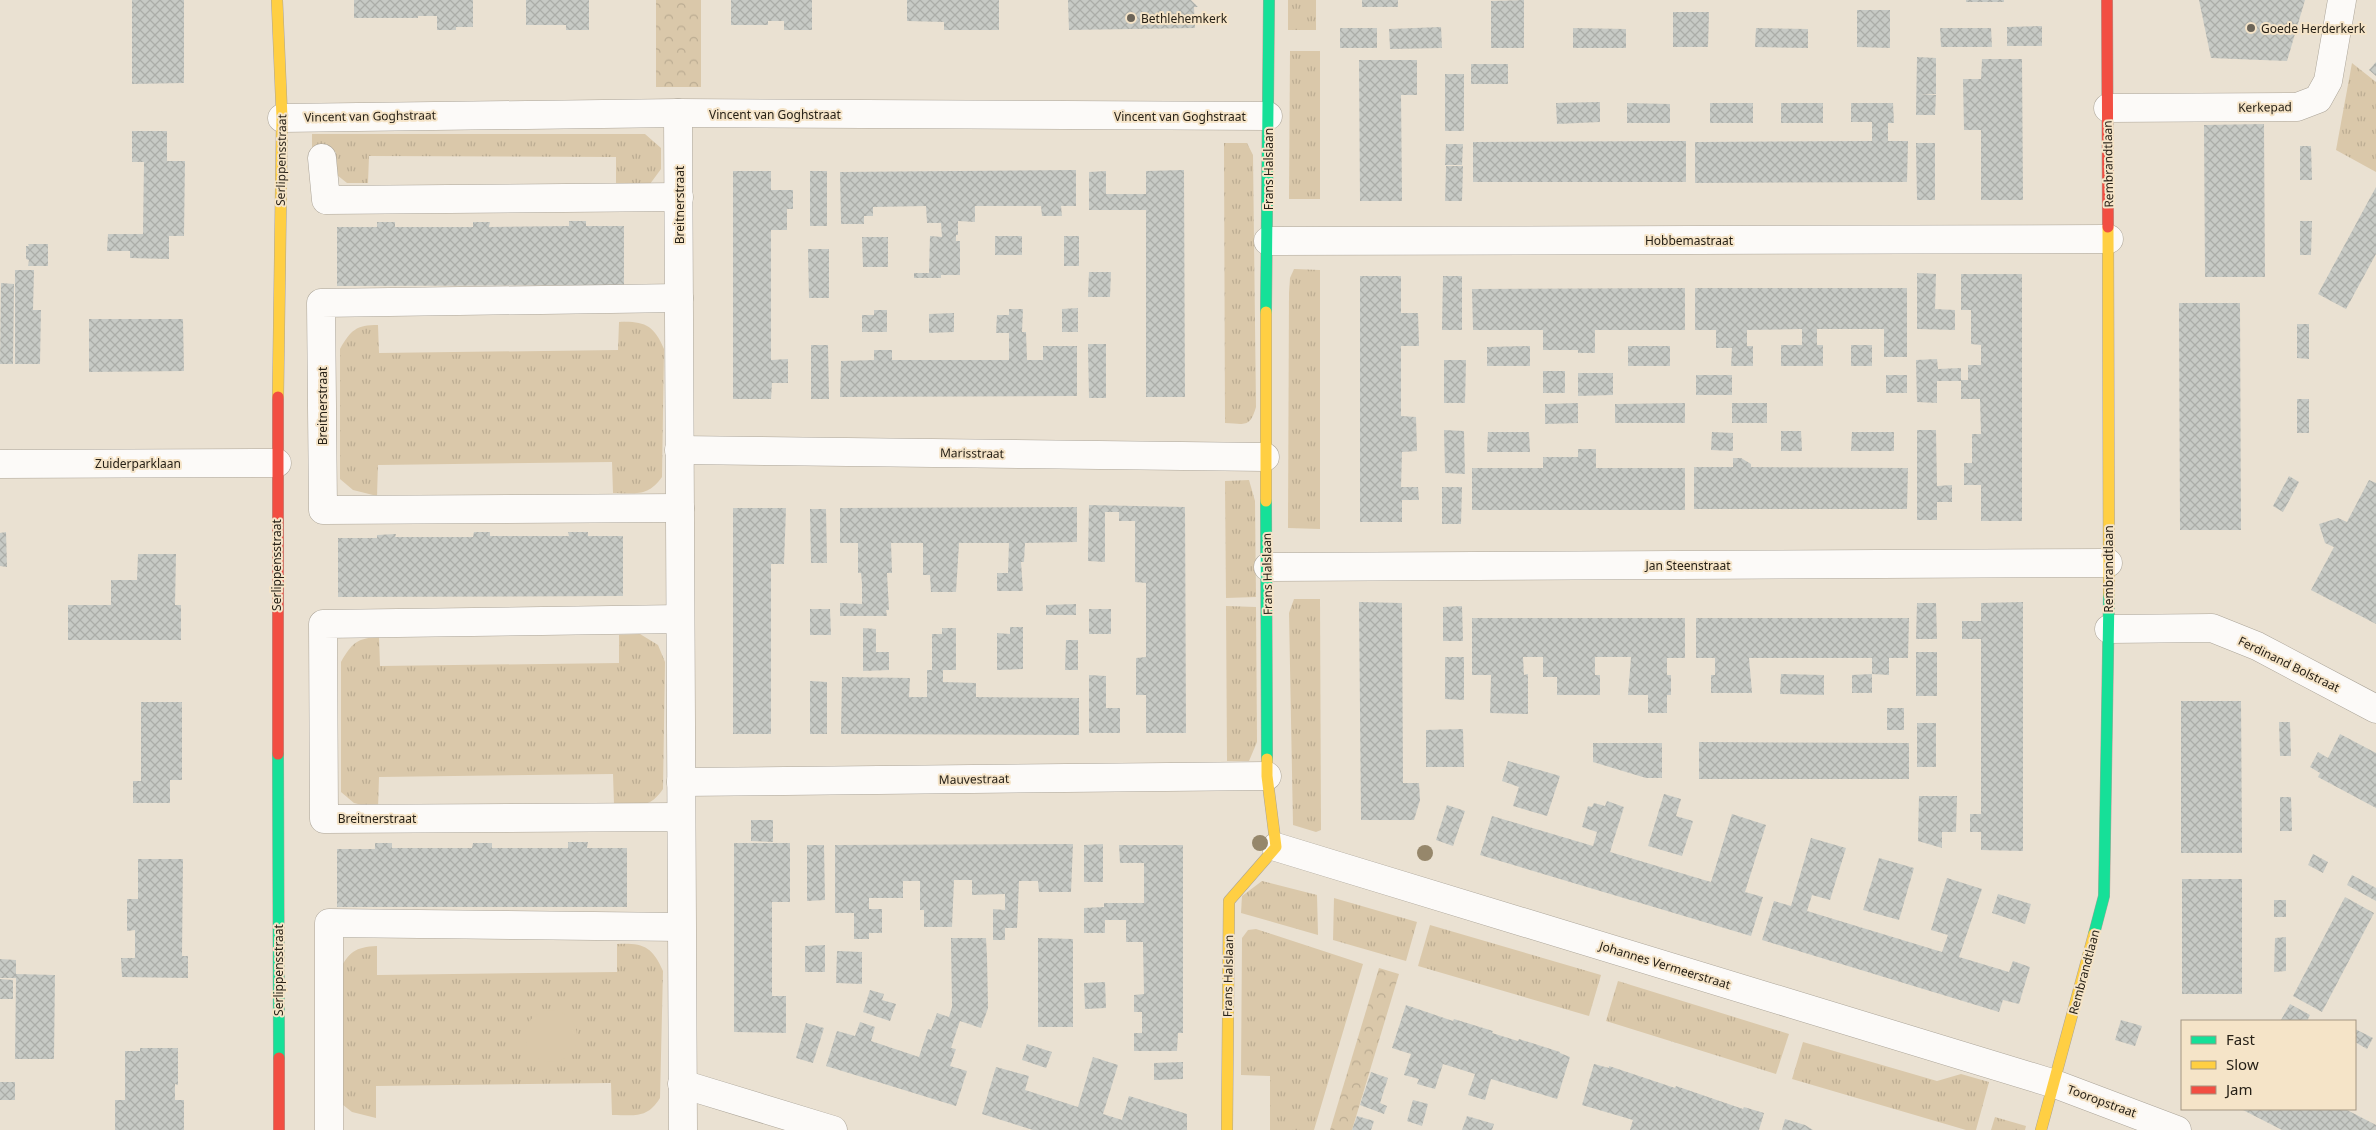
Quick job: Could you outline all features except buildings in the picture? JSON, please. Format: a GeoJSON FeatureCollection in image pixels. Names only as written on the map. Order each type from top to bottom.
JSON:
{"type":"FeatureCollection","features":[{"type":"Feature","properties":{"kind":"street","name":"Serlippensstraat"},"geometry":{"type":"LineString","coordinates":[[277,0],[282,118],[277,463],[278,1130]]}},
{"type":"Feature","properties":{"kind":"street","name":"Frans Halslaan"},"geometry":{"type":"LineString","coordinates":[[1227,1130],[1229,900],[1276,847],[1267,776],[1268,567],[1265,457],[1269,0]]}},
{"type":"Feature","properties":{"kind":"street","name":"Rembrandtlaan"},"geometry":{"type":"LineString","coordinates":[[2041,1130],[2104,896],[2108,629],[2109,239],[2107,0]]}},
{"type":"Feature","properties":{"kind":"street","name":"Kerkepad"},"geometry":{"type":"LineString","coordinates":[[2108,108],[2298,107],[2318,99],[2328,81],[2342,0]]}},
{"type":"Feature","properties":{"kind":"street","name":"Vincent van Goghstraat"},"geometry":{"type":"LineString","coordinates":[[282,118],[678,113],[1268,116]]}},
{"type":"Feature","properties":{"kind":"street","name":"Breitnerstraat"},"geometry":{"type":"LineString","coordinates":[[678,113],[682,1130]]}},
{"type":"Feature","properties":{"kind":"street"},"geometry":{"type":"LineString","coordinates":[[322,158],[326,200],[679,197]]}},
{"type":"Feature","properties":{"kind":"street","name":"Hobbemastraat"},"geometry":{"type":"LineString","coordinates":[[1268,242],[2109,239]]}},
{"type":"Feature","properties":{"kind":"street","name":"Breitnerstraat"},"geometry":{"type":"LineString","coordinates":[[679,298],[321,303],[323,510],[680,508]]}},
{"type":"Feature","properties":{"kind":"street","name":"Marisstraat"},"geometry":{"type":"LineString","coordinates":[[679,450],[1265,457]]}},
{"type":"Feature","properties":{"kind":"street","name":"Zuiderparklaan"},"geometry":{"type":"LineString","coordinates":[[0,464],[277,463]]}},
{"type":"Feature","properties":{"kind":"street","name":"Jan Steenstraat"},"geometry":{"type":"LineString","coordinates":[[1268,567],[2108,563]]}},
{"type":"Feature","properties":{"kind":"street","name":"Breitnerstraat"},"geometry":{"type":"LineString","coordinates":[[680,619],[323,624],[324,818],[677,817],[681,819]]}},
{"type":"Feature","properties":{"kind":"street","name":"Ferdinand Bolstraat"},"geometry":{"type":"LineString","coordinates":[[2108,629],[2212,628],[2257,646],[2376,708]]}},
{"type":"Feature","properties":{"kind":"street","name":"Mauvestraat"},"geometry":{"type":"LineString","coordinates":[[681,782],[1267,776]]}},
{"type":"Feature","properties":{"kind":"street","name":"Johannes Vermeerstraat"},"geometry":{"type":"LineString","coordinates":[[1276,847],[2054,1084]]}},
{"type":"Feature","properties":{"kind":"street"},"geometry":{"type":"LineString","coordinates":[[330,1130],[329,923],[682,927]]}},
{"type":"Feature","properties":{"kind":"street"},"geometry":{"type":"LineString","coordinates":[[682,1084],[833,1130]]}},
{"type":"Feature","properties":{"kind":"street","name":"Tooropstraat"},"geometry":{"type":"LineString","coordinates":[[2054,1084],[2177,1130]]}},
{"type":"Feature","properties":{"kind":"green space"},"geometry":{"type":"Polygon","coordinates":[[[656,0],[701,0],[701,87],[656,87],[656,0]]]}},
{"type":"Feature","properties":{"kind":"green space"},"geometry":{"type":"Polygon","coordinates":[[[1288,0],[1316,0],[1316,30],[1288,30],[1288,0]]]}},
{"type":"Feature","properties":{"kind":"green space"},"geometry":{"type":"Polygon","coordinates":[[[1290,51],[1320,51],[1320,199],[1289,199],[1290,51]]]}},
{"type":"Feature","properties":{"kind":"green space"},"geometry":{"type":"Polygon","coordinates":[[[2352,63],[2376,82],[2376,172],[2336,150],[2352,63]]]}},
{"type":"Feature","properties":{"kind":"green space"},"geometry":{"type":"Polygon","coordinates":[[[312,134],[645,134],[661,148],[661,169],[650,184],[626,186],[616,184],[616,157],[369,156],[368,183],[347,183],[337,175],[336,152],[312,151],[312,134]]]}},
{"type":"Feature","properties":{"kind":"green space"},"geometry":{"type":"Polygon","coordinates":[[[1224,143],[1247,143],[1253,155],[1256,407],[1249,422],[1242,424],[1225,423],[1224,143]]]}},
{"type":"Feature","properties":{"kind":"green space"},"geometry":{"type":"Polygon","coordinates":[[[1294,269],[1320,270],[1320,529],[1288,528],[1289,293],[1290,278],[1294,269]]]}},
{"type":"Feature","properties":{"kind":"green space"},"geometry":{"type":"Polygon","coordinates":[[[619,322],[635,322],[647,326],[656,335],[664,349],[662,477],[652,488],[635,493],[613,493],[612,462],[378,465],[377,496],[353,490],[340,479],[340,349],[347,337],[355,330],[364,326],[378,325],[379,353],[618,350],[619,322]]]}},
{"type":"Feature","properties":{"kind":"green space"},"geometry":{"type":"Polygon","coordinates":[[[1249,480],[1255,501],[1256,597],[1226,598],[1225,481],[1249,480]]]}},
{"type":"Feature","properties":{"kind":"green space"},"geometry":{"type":"Polygon","coordinates":[[[1294,599],[1320,599],[1321,830],[1316,832],[1293,825],[1289,613],[1294,599]]]}},
{"type":"Feature","properties":{"kind":"green space"},"geometry":{"type":"Polygon","coordinates":[[[1226,606],[1256,607],[1257,742],[1249,761],[1227,761],[1226,606]]]}},
{"type":"Feature","properties":{"kind":"green space"},"geometry":{"type":"Polygon","coordinates":[[[640,634],[658,645],[665,662],[663,789],[653,800],[642,805],[614,805],[613,774],[379,777],[378,809],[354,803],[341,792],[341,662],[348,650],[360,640],[379,637],[380,666],[619,663],[619,635],[640,634]]]}},
{"type":"Feature","properties":{"kind":"green space"},"geometry":{"type":"Polygon","coordinates":[[[1262,881],[1317,895],[1318,935],[1241,913],[1242,896],[1262,881]]]}},
{"type":"Feature","properties":{"kind":"green space"},"geometry":{"type":"Polygon","coordinates":[[[1334,898],[1417,922],[1406,961],[1333,940],[1334,898]]]}},
{"type":"Feature","properties":{"kind":"green space"},"geometry":{"type":"Polygon","coordinates":[[[1430,925],[1601,975],[1589,1016],[1418,966],[1430,925]]]}},
{"type":"Feature","properties":{"kind":"green space"},"geometry":{"type":"Polygon","coordinates":[[[1256,929],[1363,964],[1314,1130],[1270,1130],[1270,1076],[1241,1075],[1242,938],[1248,930],[1256,929]]]}},
{"type":"Feature","properties":{"kind":"green space"},"geometry":{"type":"Polygon","coordinates":[[[617,944],[634,944],[646,948],[655,956],[663,971],[660,1098],[645,1113],[612,1115],[611,1083],[376,1086],[376,1118],[352,1112],[338,1101],[339,971],[346,959],[358,949],[377,946],[377,975],[617,972],[617,944]]]}},
{"type":"Feature","properties":{"kind":"green space"},"geometry":{"type":"Polygon","coordinates":[[[1379,968],[1399,974],[1352,1130],[1330,1130],[1379,968]]]}},
{"type":"Feature","properties":{"kind":"green space"},"geometry":{"type":"Polygon","coordinates":[[[1618,981],[1789,1034],[1776,1074],[1606,1021],[1618,981]]]}},
{"type":"Feature","properties":{"kind":"green space"},"geometry":{"type":"Polygon","coordinates":[[[546,1010],[556,1010],[566,1014],[573,1021],[577,1036],[573,1051],[566,1058],[556,1062],[546,1062],[536,1058],[529,1051],[525,1041],[525,1031],[529,1021],[536,1014],[546,1010]]]}},
{"type":"Feature","properties":{"kind":"green space"},"geometry":{"type":"Polygon","coordinates":[[[1803,1042],[1937,1081],[1961,1074],[1989,1082],[1976,1130],[1966,1130],[1792,1079],[1803,1042]]]}},
{"type":"Feature","properties":{"kind":"green space"},"geometry":{"type":"Polygon","coordinates":[[[1995,1117],[2026,1126],[2025,1130],[1991,1130],[1995,1117]]]}},
{"type":"Feature","properties":{"kind":"traffic: fast"},"geometry":{"type":"LineString","coordinates":[[1266,312],[1269,0]]}},
{"type":"Feature","properties":{"kind":"traffic: fast"},"geometry":{"type":"LineString","coordinates":[[1266,501],[1267,759]]}},
{"type":"Feature","properties":{"kind":"traffic: fast"},"geometry":{"type":"LineString","coordinates":[[2094,934],[2104,896],[2109,595]]}},
{"type":"Feature","properties":{"kind":"traffic: fast"},"geometry":{"type":"LineString","coordinates":[[278,754],[279,1058]]}},
{"type":"Feature","properties":{"kind":"traffic: slow"},"geometry":{"type":"LineString","coordinates":[[277,0],[282,118],[278,397]]}},
{"type":"Feature","properties":{"kind":"traffic: slow"},"geometry":{"type":"LineString","coordinates":[[2108,227],[2109,595]]}},
{"type":"Feature","properties":{"kind":"traffic: slow"},"geometry":{"type":"LineString","coordinates":[[1266,312],[1266,501]]}},
{"type":"Feature","properties":{"kind":"traffic: slow"},"geometry":{"type":"LineString","coordinates":[[1227,1130],[1229,901],[1276,847],[1267,776],[1267,759]]}},
{"type":"Feature","properties":{"kind":"traffic: slow"},"geometry":{"type":"LineString","coordinates":[[2041,1130],[2094,934]]}},
{"type":"Feature","properties":{"kind":"traffic: jam"},"geometry":{"type":"LineString","coordinates":[[2107,0],[2108,227]]}},
{"type":"Feature","properties":{"kind":"traffic: jam"},"geometry":{"type":"LineString","coordinates":[[278,397],[278,754]]}},
{"type":"Feature","properties":{"kind":"traffic: jam"},"geometry":{"type":"LineString","coordinates":[[279,1058],[279,1130]]}},
{"type":"Feature","properties":{"kind":"place","name":"Bethlehemkerk"},"geometry":{"type":"Point","coordinates":[1131,18]}},
{"type":"Feature","properties":{"kind":"place","name":"Goede Herderkerk"},"geometry":{"type":"Point","coordinates":[2251,28]}}]}
